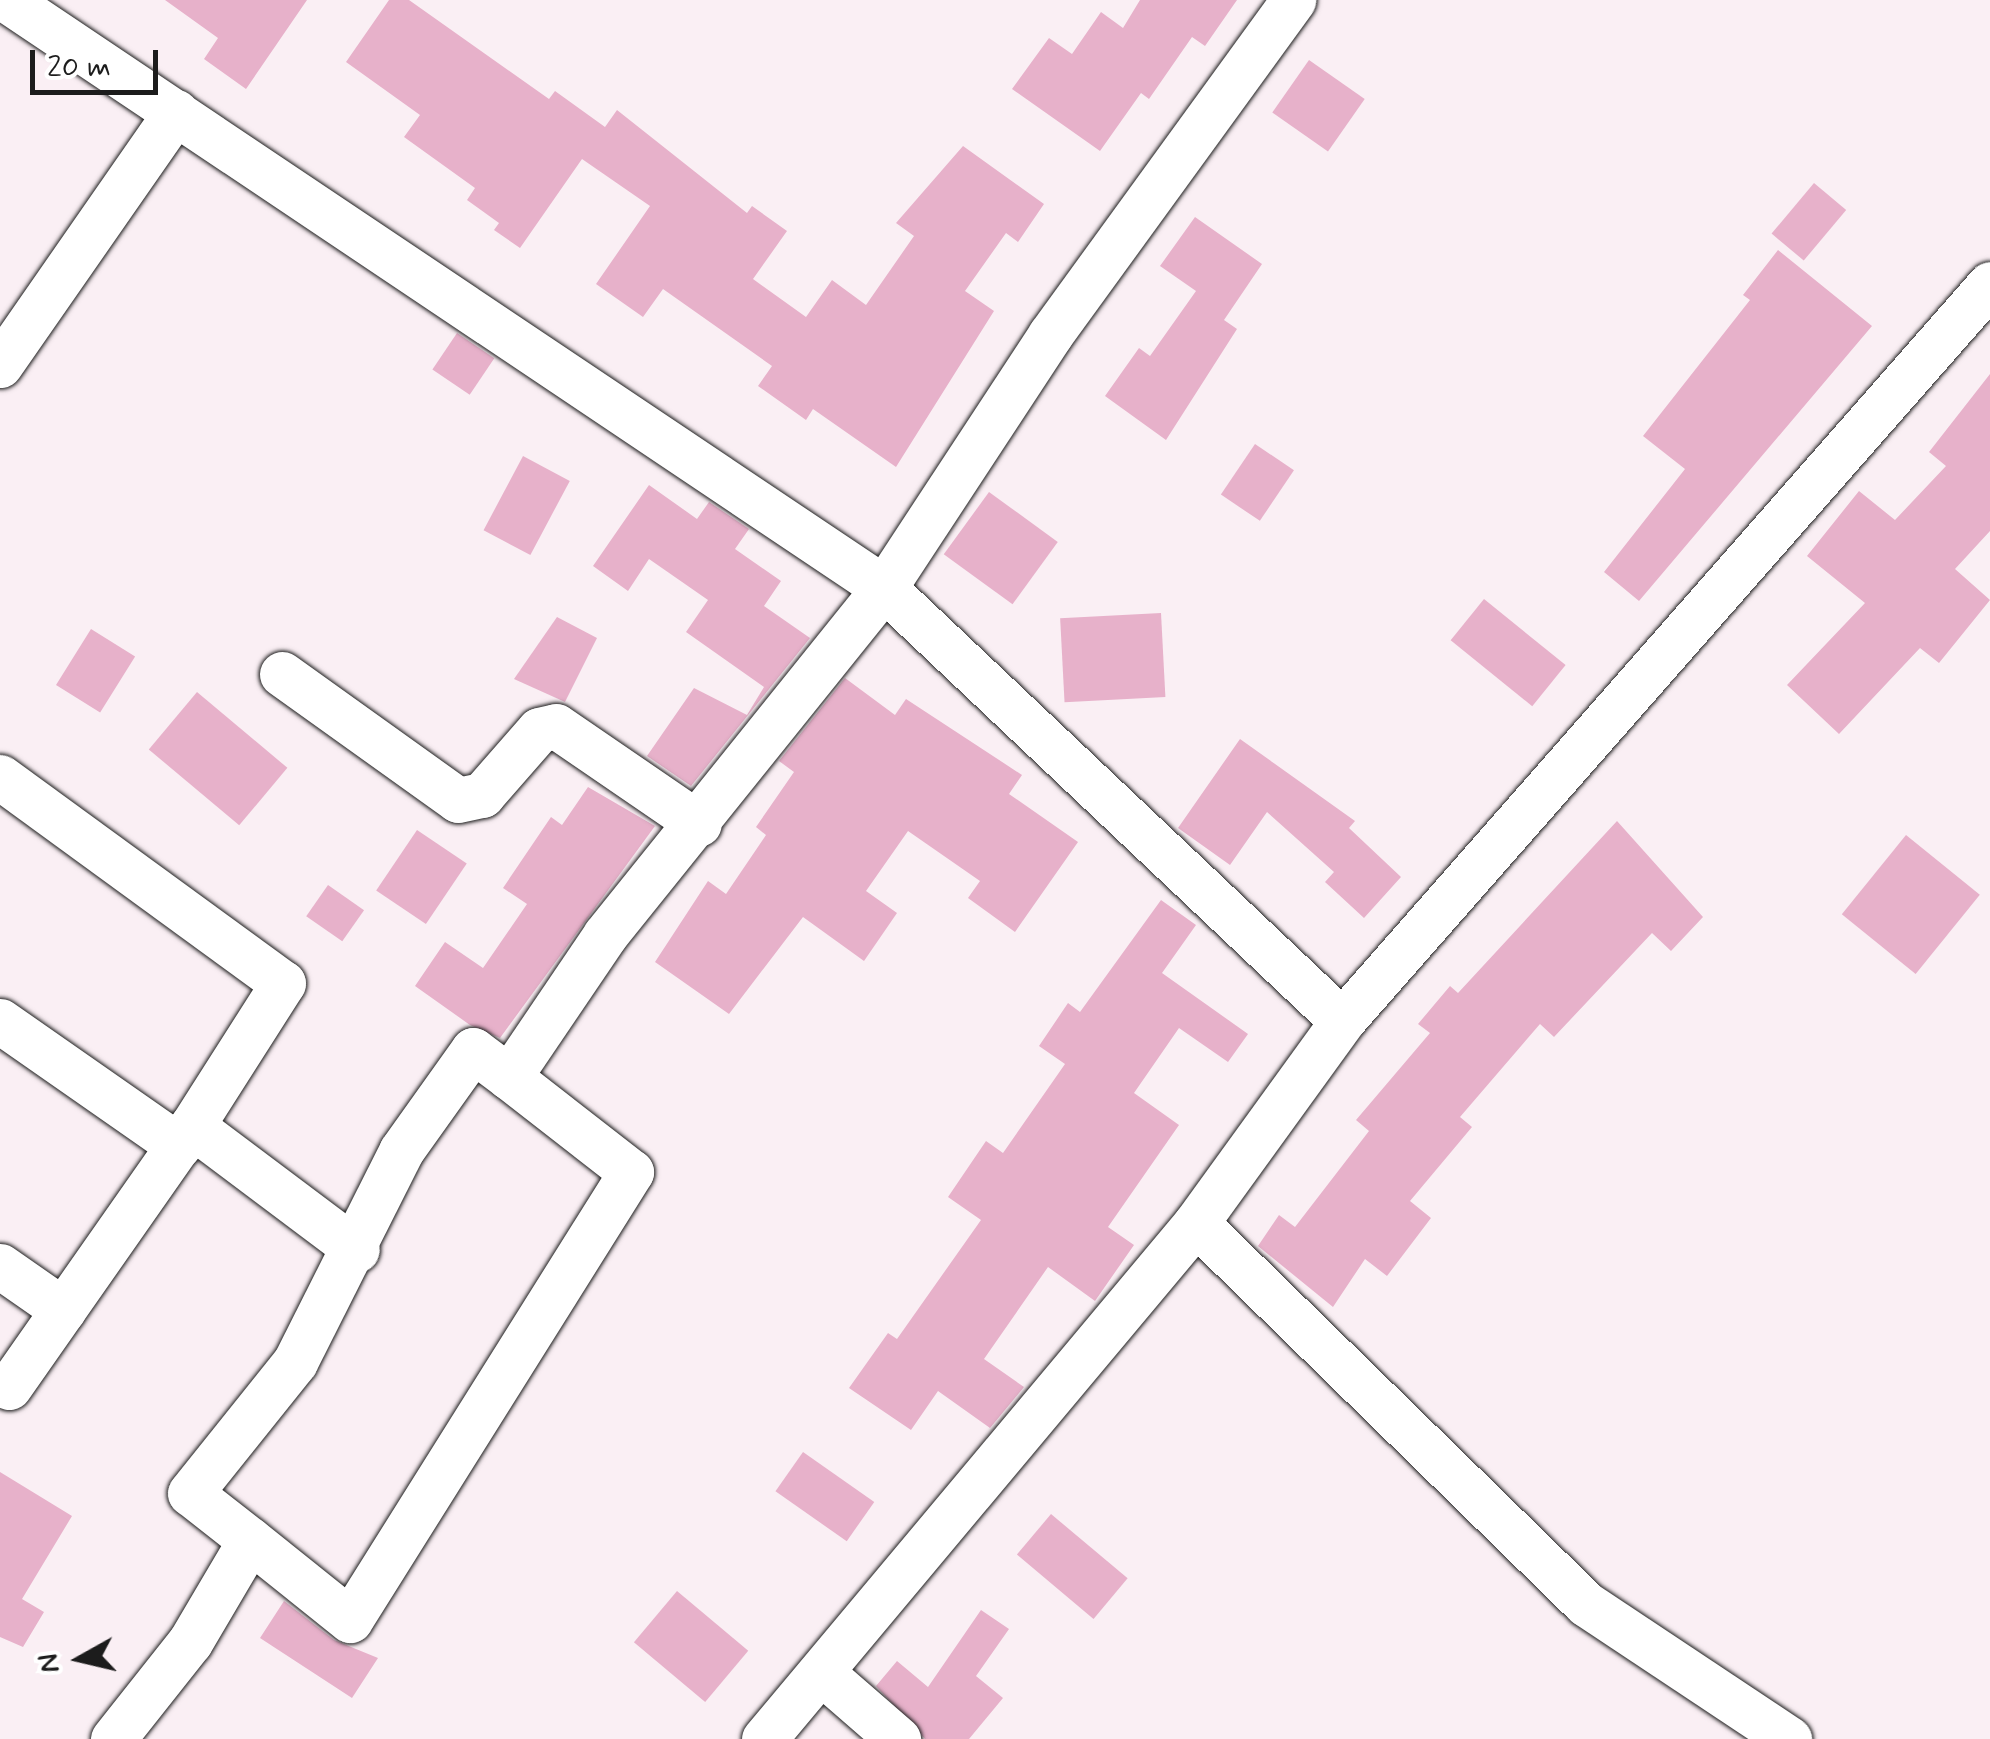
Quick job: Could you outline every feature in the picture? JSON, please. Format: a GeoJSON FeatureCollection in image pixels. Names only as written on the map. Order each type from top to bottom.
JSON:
{"type":"FeatureCollection","features":[{"type":"Feature","properties":{"kind":"street"},"geometry":{"type":"LineString","coordinates":[[7,0],[884,588],[1342,1020]]}},
{"type":"Feature","properties":{"kind":"street"},"geometry":{"type":"LineString","coordinates":[[509,1078],[545,1014],[884,588],[1050,335],[1293,0]]}},
{"type":"Feature","properties":{"kind":"street"},"geometry":{"type":"LineString","coordinates":[[0,365],[176,112]]}},
{"type":"Feature","properties":{"kind":"street"},"geometry":{"type":"LineString","coordinates":[[764,1739],[1196,1224],[1342,1020],[1990,284]]}},
{"type":"Feature","properties":{"kind":"street"},"geometry":{"type":"LineString","coordinates":[[282,674],[458,800],[482,795],[539,730],[556,726],[699,824]]}},
{"type":"Feature","properties":{"kind":"street"},"geometry":{"type":"LineString","coordinates":[[0,777],[284,983],[186,1136],[9,1387]]}},
{"type":"Feature","properties":{"kind":"street"},"geometry":{"type":"LineString","coordinates":[[0,1021],[186,1136],[357,1250]]}},
{"type":"Feature","properties":{"kind":"street"},"geometry":{"type":"LineString","coordinates":[[474,1050],[631,1172],[350,1620],[190,1492],[296,1362],[357,1250],[400,1151],[474,1050]]}},
{"type":"Feature","properties":{"kind":"street"},"geometry":{"type":"LineString","coordinates":[[1196,1224],[1586,1604],[1789,1739]]}},
{"type":"Feature","properties":{"kind":"street"},"geometry":{"type":"LineString","coordinates":[[0,1266],[64,1310]]}},
{"type":"Feature","properties":{"kind":"street"},"geometry":{"type":"LineString","coordinates":[[113,1739],[190,1642],[250,1540]]}},
{"type":"Feature","properties":{"kind":"street"},"geometry":{"type":"LineString","coordinates":[[822,1673],[898,1739]]}},
{"type":"Feature","properties":{"kind":"building"},"geometry":{"type":"Polygon","coordinates":[[[165,0],[307,0],[246,89],[204,59],[218,38],[165,0]]]}},
{"type":"Feature","properties":{"kind":"building"},"geometry":{"type":"Polygon","coordinates":[[[389,0],[409,0],[549,99],[555,91],[605,127],[617,110],[747,213],[752,206],[787,231],[753,279],[806,317],[832,280],[866,305],[914,236],[896,223],[963,146],[1044,204],[1018,242],[1006,233],[965,291],[994,311],[896,467],[813,409],[806,420],[758,386],[772,366],[663,289],[643,317],[596,284],[650,206],[582,159],[520,248],[494,230],[499,223],[467,200],[475,188],[404,137],[420,115],[346,62],[389,0]]]}},
{"type":"Feature","properties":{"kind":"building"},"geometry":{"type":"Polygon","coordinates":[[[1140,0],[1237,0],[1205,46],[1192,37],[1149,99],[1141,93],[1100,151],[1012,89],[1049,38],[1072,54],[1101,12],[1123,28],[1140,0]]]}},
{"type":"Feature","properties":{"kind":"building"},"geometry":{"type":"Polygon","coordinates":[[[1309,60],[1365,99],[1328,151],[1272,112],[1309,60]]]}},
{"type":"Feature","properties":{"kind":"building"},"geometry":{"type":"Polygon","coordinates":[[[1814,183],[1846,210],[1804,261],[1772,234],[1814,183]]]}},
{"type":"Feature","properties":{"kind":"building"},"geometry":{"type":"Polygon","coordinates":[[[1195,217],[1262,264],[1224,320],[1237,329],[1166,440],[1105,396],[1139,348],[1150,356],[1196,291],[1160,266],[1195,217]]]}},
{"type":"Feature","properties":{"kind":"building"},"geometry":{"type":"Polygon","coordinates":[[[1778,250],[1872,326],[1639,601],[1604,572],[1685,469],[1643,436],[1750,300],[1743,295],[1778,250]]]}},
{"type":"Feature","properties":{"kind":"building"},"geometry":{"type":"Polygon","coordinates":[[[457,333],[494,358],[470,395],[432,369],[457,333]]]}},
{"type":"Feature","properties":{"kind":"building"},"geometry":{"type":"Polygon","coordinates":[[[1990,374],[1990,531],[1955,569],[1990,600],[1939,663],[1920,648],[1839,734],[1787,685],[1865,603],[1807,556],[1859,491],[1895,520],[1946,466],[1929,452],[1990,374]]]}},
{"type":"Feature","properties":{"kind":"building"},"geometry":{"type":"Polygon","coordinates":[[[1255,444],[1294,470],[1260,521],[1221,495],[1255,444]]]}},
{"type":"Feature","properties":{"kind":"building"},"geometry":{"type":"Polygon","coordinates":[[[523,456],[570,481],[530,555],[484,530],[523,456]]]}},
{"type":"Feature","properties":{"kind":"building"},"geometry":{"type":"Polygon","coordinates":[[[649,485],[697,519],[709,502],[749,529],[735,549],[781,581],[764,606],[810,638],[691,786],[647,756],[694,688],[747,715],[764,687],[686,632],[708,600],[649,559],[628,591],[593,566],[649,485]]]}},
{"type":"Feature","properties":{"kind":"building"},"geometry":{"type":"Polygon","coordinates":[[[989,492],[1058,542],[1013,604],[944,554],[989,492]]]}},
{"type":"Feature","properties":{"kind":"building"},"geometry":{"type":"Polygon","coordinates":[[[1484,599],[1566,665],[1532,706],[1451,640],[1484,599]]]}},
{"type":"Feature","properties":{"kind":"building"},"geometry":{"type":"Polygon","coordinates":[[[1161,613],[1165,697],[1065,702],[1060,618],[1161,613]]]}},
{"type":"Feature","properties":{"kind":"building"},"geometry":{"type":"Polygon","coordinates":[[[557,617],[597,638],[565,702],[514,679],[557,617]]]}},
{"type":"Feature","properties":{"kind":"building"},"geometry":{"type":"Polygon","coordinates":[[[91,629],[135,657],[100,713],[56,685],[91,629]]]}},
{"type":"Feature","properties":{"kind":"building"},"geometry":{"type":"Polygon","coordinates":[[[845,678],[895,715],[906,699],[1022,775],[1009,794],[1078,842],[1015,932],[968,898],[980,881],[908,831],[866,891],[897,913],[864,961],[803,917],[729,1014],[655,962],[708,881],[726,894],[766,835],[756,827],[794,772],[779,761],[845,678]]]}},
{"type":"Feature","properties":{"kind":"building"},"geometry":{"type":"Polygon","coordinates":[[[197,692],[287,768],[239,825],[149,749],[197,692]]]}},
{"type":"Feature","properties":{"kind":"building"},"geometry":{"type":"Polygon","coordinates":[[[1240,739],[1355,821],[1349,828],[1401,877],[1364,918],[1325,882],[1334,872],[1267,812],[1230,865],[1178,828],[1240,739]]]}},
{"type":"Feature","properties":{"kind":"building"},"geometry":{"type":"Polygon","coordinates":[[[588,787],[655,826],[500,1038],[470,1025],[415,986],[445,942],[483,968],[527,904],[503,888],[551,817],[562,825],[588,787]]]}},
{"type":"Feature","properties":{"kind":"building"},"geometry":{"type":"Polygon","coordinates":[[[1617,821],[1703,917],[1671,951],[1652,933],[1554,1037],[1540,1024],[1460,1117],[1472,1127],[1410,1201],[1431,1218],[1387,1276],[1365,1259],[1333,1307],[1258,1246],[1279,1215],[1295,1227],[1369,1131],[1356,1120],[1430,1033],[1418,1024],[1450,986],[1458,993],[1617,821]]]}},
{"type":"Feature","properties":{"kind":"building"},"geometry":{"type":"Polygon","coordinates":[[[417,830],[467,864],[426,924],[376,891],[417,830]]]}},
{"type":"Feature","properties":{"kind":"building"},"geometry":{"type":"Polygon","coordinates":[[[1906,835],[1980,895],[1916,974],[1842,914],[1906,835]]]}},
{"type":"Feature","properties":{"kind":"building"},"geometry":{"type":"Polygon","coordinates":[[[328,885],[364,910],[342,941],[306,916],[328,885]]]}},
{"type":"Feature","properties":{"kind":"building"},"geometry":{"type":"Polygon","coordinates":[[[1161,900],[1196,925],[1162,973],[1248,1034],[1228,1062],[1179,1028],[1134,1093],[1179,1125],[1108,1227],[1134,1245],[1095,1301],[1048,1267],[984,1359],[1024,1387],[990,1428],[938,1391],[911,1430],[849,1388],[888,1333],[897,1339],[981,1220],[948,1197],[986,1141],[1003,1153],[1065,1064],[1039,1046],[1068,1003],[1080,1012],[1161,900]]]}},
{"type":"Feature","properties":{"kind":"building"},"geometry":{"type":"Polygon","coordinates":[[[803,1452],[874,1502],[847,1541],[775,1491],[803,1452]]]}},
{"type":"Feature","properties":{"kind":"building"},"geometry":{"type":"Polygon","coordinates":[[[0,1472],[72,1516],[22,1599],[44,1612],[23,1647],[0,1637],[0,1472]]]}},
{"type":"Feature","properties":{"kind":"building"},"geometry":{"type":"Polygon","coordinates":[[[1051,1514],[1128,1578],[1094,1619],[1017,1555],[1051,1514]]]}},
{"type":"Feature","properties":{"kind":"building"},"geometry":{"type":"Polygon","coordinates":[[[677,1591],[748,1651],[705,1702],[634,1642],[677,1591]]]}},
{"type":"Feature","properties":{"kind":"building"},"geometry":{"type":"Polygon","coordinates":[[[284,1601],[334,1640],[378,1658],[352,1698],[260,1638],[284,1601]]]}},
{"type":"Feature","properties":{"kind":"building"},"geometry":{"type":"Polygon","coordinates":[[[981,1610],[1009,1629],[976,1676],[1003,1698],[969,1739],[925,1739],[876,1686],[897,1661],[928,1687],[981,1610]]]}}]}
